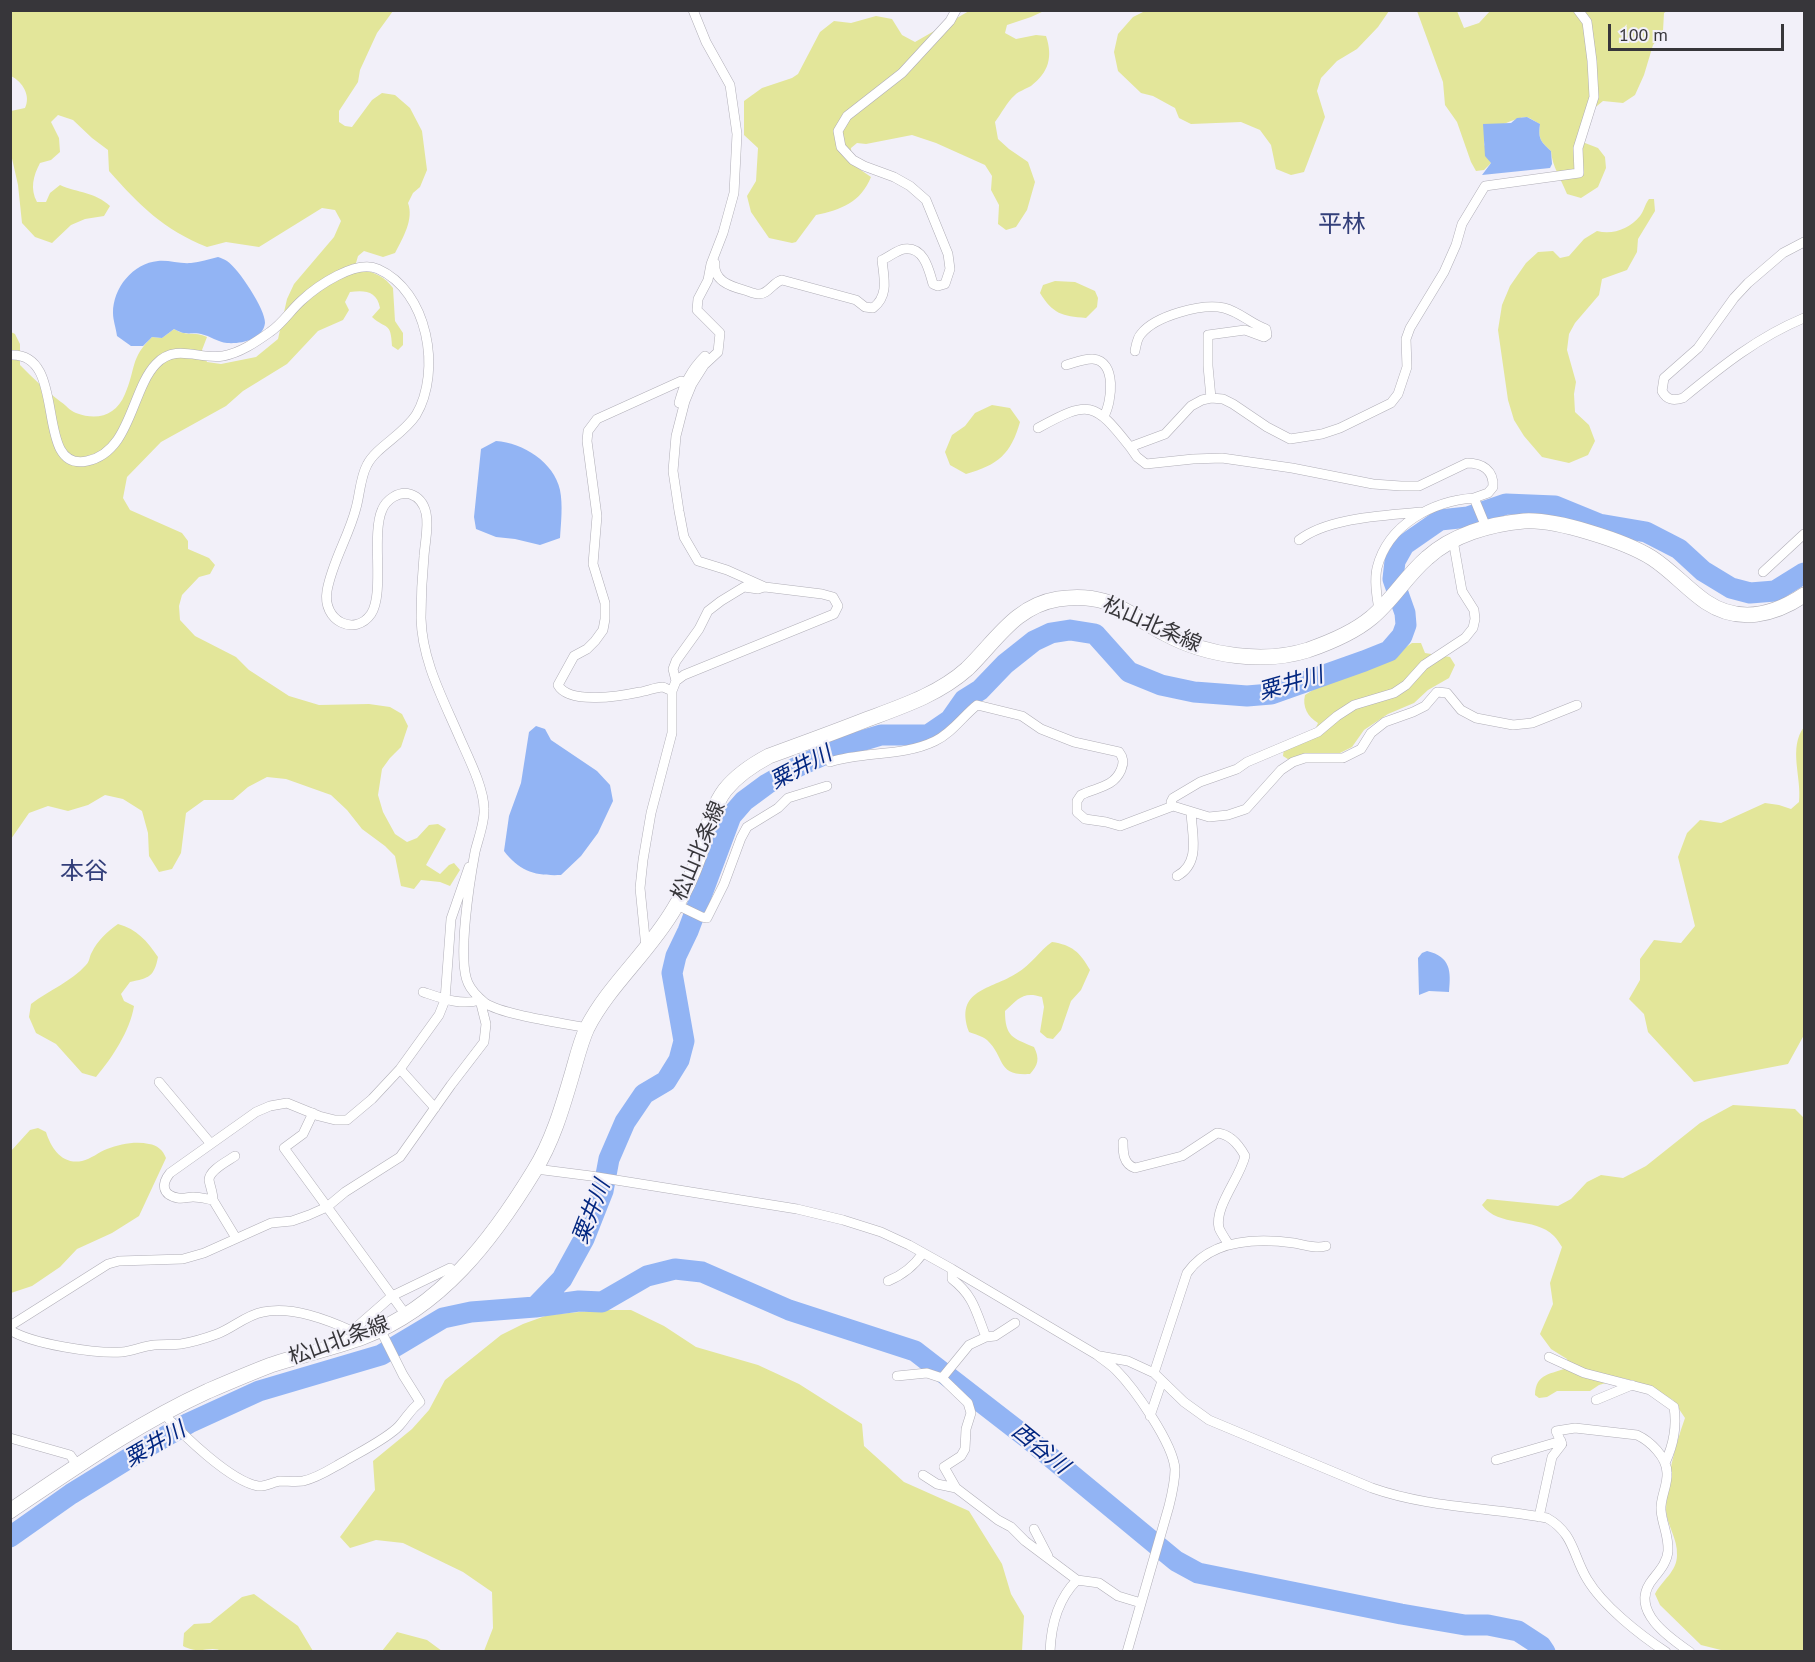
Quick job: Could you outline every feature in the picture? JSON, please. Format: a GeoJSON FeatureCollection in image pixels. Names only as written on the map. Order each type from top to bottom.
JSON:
{"type":"FeatureCollection","features":[{"type":"Feature","properties":{"kind":"main road","name":"松山北条線"},"geometry":{"type":"LineString","coordinates":[[10,1511],[78,1466],[243,1376],[353,1336],[382,1333],[425,1304],[457,1275],[483,1245],[536,1169],[556,1122],[587,1028],[608,997],[682,907],[711,815],[724,791],[748,767],[769,756],[821,743],[949,683],[1022,612],[1040,603],[1077,597],[1116,605],[1187,643],[1225,654],[1269,656],[1305,651],[1348,633],[1383,607],[1427,557],[1452,540],[1484,523],[1528,521],[1548,522],[1614,540],[1634,548],[1653,558],[1707,603],[1728,613],[1750,616],[1770,612],[1804,595]]}},
{"type":"Feature","properties":{"kind":"street"},"geometry":{"type":"LineString","coordinates":[[646,950],[640,888],[651,813],[672,733],[672,691],[676,681],[684,675],[834,614],[838,606],[833,597],[765,587],[727,570],[698,561],[684,537],[673,471],[676,436],[680,417],[698,373],[718,352],[720,333],[697,310],[696,305],[708,280],[734,193],[737,134],[730,85],[706,42],[693,10]]}},
{"type":"Feature","properties":{"kind":"street"},"geometry":{"type":"LineString","coordinates":[[715,252],[714,269],[718,278],[726,284],[758,294],[764,293],[776,281],[782,280],[856,300],[865,307],[873,308],[884,294],[882,260],[901,249],[908,248],[927,262],[933,284],[938,286],[945,284],[950,269],[948,254],[926,200],[910,186],[894,177],[853,160],[841,147],[838,131],[846,116],[902,73],[950,21],[956,10]]}},
{"type":"Feature","properties":{"kind":"street"},"geometry":{"type":"LineString","coordinates":[[1130,447],[1165,434],[1191,406],[1211,398],[1223,399],[1233,404],[1267,427],[1290,439],[1322,434],[1340,428],[1391,403],[1398,394],[1407,367],[1406,339],[1410,328],[1444,272],[1462,224],[1485,186],[1579,173],[1578,148],[1594,97],[1587,22],[1578,10]]}},
{"type":"Feature","properties":{"kind":"street"},"geometry":{"type":"LineString","coordinates":[[1804,242],[1774,260],[1741,291],[1698,348],[1664,378],[1662,391],[1674,401],[1683,398],[1755,342],[1804,318]]}},
{"type":"Feature","properties":{"kind":"street"},"geometry":{"type":"LineString","coordinates":[[10,355],[19,354],[30,360],[38,369],[48,393],[58,446],[67,459],[85,462],[96,458],[118,438],[129,422],[155,365],[169,354],[182,352],[214,357],[229,355],[273,330],[313,291],[356,268],[368,265],[391,276],[406,293],[417,310],[430,352],[425,393],[417,413],[406,428],[373,456],[367,464],[356,509],[328,590],[327,605],[332,616],[348,624],[361,622],[371,614],[376,600],[382,510],[389,500],[399,493],[412,494],[423,503],[428,519],[422,602],[424,646],[429,667],[476,776],[484,809],[473,863],[466,920],[464,968],[468,983],[480,1000],[486,1024],[484,1042],[400,1156],[345,1192],[327,1207],[292,1221],[271,1223],[204,1253],[183,1259],[119,1261],[108,1264],[10,1328],[18,1335],[50,1343],[123,1352],[153,1345],[183,1343],[218,1334],[263,1312],[286,1312],[335,1323],[353,1336],[392,1296],[450,1268],[457,1275]]}},
{"type":"Feature","properties":{"kind":"street"},"geometry":{"type":"LineString","coordinates":[[1135,351],[1142,333],[1165,316],[1178,312],[1221,308],[1236,312],[1266,329],[1267,335],[1264,337],[1245,330],[1208,335],[1211,398]]}},
{"type":"Feature","properties":{"kind":"street"},"geometry":{"type":"LineString","coordinates":[[680,417],[679,404],[685,382],[705,355],[713,351],[718,352]]}},
{"type":"Feature","properties":{"kind":"street"},"geometry":{"type":"LineString","coordinates":[[1066,365],[1092,358],[1101,361],[1107,367],[1111,396],[1104,416]]}},
{"type":"Feature","properties":{"kind":"street"},"geometry":{"type":"LineString","coordinates":[[672,691],[664,687],[635,693],[585,697],[561,691],[558,685],[574,656],[595,642],[603,630],[605,618],[605,603],[592,564],[597,516],[587,441],[588,431],[597,419],[681,381],[685,382]]}},
{"type":"Feature","properties":{"kind":"street"},"geometry":{"type":"LineString","coordinates":[[1038,428],[1069,411],[1084,408],[1104,416],[1137,457],[1146,464],[1193,459],[1222,459],[1292,468],[1373,484],[1419,486],[1467,463],[1485,466],[1493,479],[1493,487],[1488,493],[1475,500],[1454,499],[1422,512],[1387,544],[1377,570],[1383,607]]}},
{"type":"Feature","properties":{"kind":"street"},"geometry":{"type":"LineString","coordinates":[[1475,500],[1484,523]]}},
{"type":"Feature","properties":{"kind":"street"},"geometry":{"type":"LineString","coordinates":[[1299,540],[1318,529],[1365,517],[1422,512]]}},
{"type":"Feature","properties":{"kind":"street"},"geometry":{"type":"LineString","coordinates":[[1763,572],[1804,534]]}},
{"type":"Feature","properties":{"kind":"street"},"geometry":{"type":"LineString","coordinates":[[1173,806],[1171,802],[1173,798],[1200,782],[1237,769],[1247,762],[1318,732],[1354,705],[1394,693],[1406,685],[1424,666],[1465,638],[1473,628],[1474,610],[1462,591],[1452,540]]}},
{"type":"Feature","properties":{"kind":"street"},"geometry":{"type":"LineString","coordinates":[[676,681],[673,669],[676,661],[699,629],[708,611],[744,587],[758,590],[765,587]]}},
{"type":"Feature","properties":{"kind":"street"},"geometry":{"type":"LineString","coordinates":[[821,743],[830,762],[849,756],[895,752],[934,742],[949,732],[977,705],[984,705],[1022,716],[1041,729],[1074,742],[1119,752],[1124,764],[1116,779],[1108,785],[1081,795],[1077,801],[1077,812],[1085,819],[1120,826],[1173,806],[1209,817],[1228,815],[1246,809],[1281,770],[1293,762],[1305,759],[1343,758],[1361,749],[1371,733],[1380,726],[1425,706],[1437,692],[1447,693],[1461,710],[1476,718],[1513,725],[1532,723],[1577,705]]}},
{"type":"Feature","properties":{"kind":"street"},"geometry":{"type":"LineString","coordinates":[[682,907],[702,918],[707,918],[747,828],[778,808],[788,798],[827,786]]}},
{"type":"Feature","properties":{"kind":"street"},"geometry":{"type":"LineString","coordinates":[[1178,876],[1187,871],[1193,854],[1191,812]]}},
{"type":"Feature","properties":{"kind":"street"},"geometry":{"type":"LineString","coordinates":[[213,1200],[194,1197],[179,1198],[164,1191],[163,1186],[170,1173],[256,1112],[270,1106],[287,1103],[335,1120],[347,1120],[372,1099],[400,1070],[439,1015],[445,1000],[451,919],[463,880],[469,866],[473,863]]}},
{"type":"Feature","properties":{"kind":"street"},"geometry":{"type":"LineString","coordinates":[[451,919],[466,920]]}},
{"type":"Feature","properties":{"kind":"street"},"geometry":{"type":"LineString","coordinates":[[423,992],[445,1000],[472,1003],[480,1000],[495,1008],[587,1028]]}},
{"type":"Feature","properties":{"kind":"street"},"geometry":{"type":"LineString","coordinates":[[400,1070],[435,1108]]}},
{"type":"Feature","properties":{"kind":"street"},"geometry":{"type":"LineString","coordinates":[[159,1082],[211,1144]]}},
{"type":"Feature","properties":{"kind":"street"},"geometry":{"type":"LineString","coordinates":[[313,1113],[303,1134],[285,1148],[406,1315]]}},
{"type":"Feature","properties":{"kind":"street"},"geometry":{"type":"LineString","coordinates":[[1123,1142],[1125,1160],[1135,1167],[1182,1156],[1217,1133],[1223,1133],[1240,1146],[1245,1155],[1242,1169],[1218,1212],[1219,1228],[1229,1245]]}},
{"type":"Feature","properties":{"kind":"street"},"geometry":{"type":"LineString","coordinates":[[235,1156],[211,1174],[209,1180],[213,1200],[236,1238]]}},
{"type":"Feature","properties":{"kind":"street"},"geometry":{"type":"LineString","coordinates":[[536,1169],[797,1209],[881,1232],[952,1269],[1097,1355],[1116,1370],[1150,1416],[1171,1452],[1175,1468],[1174,1484],[1127,1652]]}},
{"type":"Feature","properties":{"kind":"street"},"geometry":{"type":"LineString","coordinates":[[1154,1373],[1187,1273],[1194,1263],[1220,1247],[1238,1242],[1265,1241],[1317,1248],[1326,1246]]}},
{"type":"Feature","properties":{"kind":"street"},"geometry":{"type":"LineString","coordinates":[[888,1281],[907,1271],[923,1253]]}},
{"type":"Feature","properties":{"kind":"street"},"geometry":{"type":"LineString","coordinates":[[952,1269],[952,1279],[966,1290],[986,1337]]}},
{"type":"Feature","properties":{"kind":"street"},"geometry":{"type":"LineString","coordinates":[[945,1374],[969,1345],[994,1336],[1015,1323]]}},
{"type":"Feature","properties":{"kind":"street"},"geometry":{"type":"LineString","coordinates":[[167,1418],[185,1436],[234,1475],[251,1484],[261,1487],[278,1481],[304,1481],[367,1449],[399,1426],[408,1412],[420,1402],[382,1333]]}},
{"type":"Feature","properties":{"kind":"street"},"geometry":{"type":"LineString","coordinates":[[1097,1355],[1128,1361],[1154,1373],[1184,1402],[1209,1420],[1396,1497],[1423,1503],[1539,1517],[1557,1524],[1567,1535],[1587,1579],[1597,1592],[1626,1620],[1666,1652]]}},
{"type":"Feature","properties":{"kind":"street"},"geometry":{"type":"LineString","coordinates":[[1549,1356],[1584,1373],[1650,1390],[1674,1407],[1676,1419],[1671,1447],[1665,1463]]}},
{"type":"Feature","properties":{"kind":"street"},"geometry":{"type":"LineString","coordinates":[[897,1376],[945,1374],[968,1403],[970,1409],[965,1449],[961,1456],[944,1467],[956,1488],[998,1520],[1011,1527],[1077,1580],[1099,1583],[1118,1596],[1141,1603]]}},
{"type":"Feature","properties":{"kind":"street"},"geometry":{"type":"LineString","coordinates":[[1150,1416],[1162,1381]]}},
{"type":"Feature","properties":{"kind":"street"},"geometry":{"type":"LineString","coordinates":[[1596,1400],[1632,1385]]}},
{"type":"Feature","properties":{"kind":"street"},"geometry":{"type":"LineString","coordinates":[[1539,1517],[1552,1457],[1562,1444],[1556,1431],[1575,1428],[1637,1435],[1651,1444],[1665,1463],[1667,1473],[1660,1509],[1667,1533],[1668,1550],[1666,1560],[1646,1590],[1646,1601],[1657,1627],[1690,1652]]}},
{"type":"Feature","properties":{"kind":"street"},"geometry":{"type":"LineString","coordinates":[[10,1438],[70,1455],[78,1466]]}},
{"type":"Feature","properties":{"kind":"street"},"geometry":{"type":"LineString","coordinates":[[1496,1460],[1561,1441]]}},
{"type":"Feature","properties":{"kind":"street"},"geometry":{"type":"LineString","coordinates":[[923,1475],[937,1484],[956,1488]]}},
{"type":"Feature","properties":{"kind":"street"},"geometry":{"type":"LineString","coordinates":[[1034,1528],[1048,1556]]}},
{"type":"Feature","properties":{"kind":"street"},"geometry":{"type":"LineString","coordinates":[[1050,1652],[1055,1615],[1070,1587],[1077,1580]]}},
{"type":"Feature","properties":{"kind":"green space"},"geometry":{"type":"Polygon","coordinates":[[[1147,10],[1389,11],[1378,27],[1357,49],[1337,61],[1321,78],[1317,91],[1325,117],[1304,172],[1291,175],[1276,169],[1271,145],[1260,130],[1241,122],[1191,124],[1179,118],[1175,108],[1153,96],[1141,93],[1118,71],[1114,52],[1118,34],[1133,17],[1147,10]]]}},
{"type":"Feature","properties":{"kind":"green space"},"geometry":{"type":"Polygon","coordinates":[[[11,11],[393,11],[377,33],[360,70],[358,82],[339,111],[339,122],[352,127],[372,100],[382,93],[395,95],[410,108],[422,131],[427,170],[420,187],[413,193],[408,203],[409,222],[395,253],[383,257],[364,251],[358,256],[356,263],[361,270],[379,276],[393,288],[395,321],[403,333],[403,345],[398,350],[392,346],[389,329],[372,317],[380,308],[373,295],[361,291],[350,292],[345,302],[349,310],[343,320],[318,331],[287,364],[243,391],[226,406],[161,442],[127,477],[123,498],[130,510],[182,533],[188,541],[188,549],[209,558],[215,565],[210,574],[199,577],[182,595],[179,606],[180,620],[195,636],[236,657],[249,670],[289,696],[319,705],[369,704],[390,707],[402,714],[408,726],[401,747],[382,769],[378,795],[383,812],[395,834],[407,842],[417,838],[429,825],[438,824],[446,829],[426,865],[440,874],[454,863],[460,870],[450,886],[440,882],[421,880],[414,889],[401,886],[395,856],[362,829],[331,795],[286,779],[267,777],[248,787],[233,800],[204,800],[186,813],[181,853],[172,869],[159,872],[149,856],[148,833],[142,811],[123,799],[105,795],[88,805],[68,811],[48,806],[29,813],[11,839],[11,332],[15,334],[20,344],[20,365],[45,389],[74,412],[91,416],[105,415],[121,401],[140,351],[152,337],[162,338],[174,329],[207,337],[202,350],[207,362],[221,364],[256,357],[278,339],[287,299],[294,284],[334,237],[341,221],[335,210],[322,208],[259,247],[226,242],[207,247],[178,233],[142,206],[109,171],[108,150],[73,120],[58,115],[51,122],[59,138],[60,152],[51,160],[40,163],[33,187],[37,202],[46,202],[50,193],[60,185],[92,195],[110,206],[104,216],[85,219],[71,225],[52,243],[35,237],[22,223],[18,185],[11,154],[11,111],[25,108],[27,99],[22,86],[11,76],[11,11]]]}},
{"type":"Feature","properties":{"kind":"green space"},"geometry":{"type":"Polygon","coordinates":[[[969,11],[1044,11],[1007,25],[1005,33],[1016,39],[1036,35],[1046,36],[1049,51],[1046,70],[1031,86],[1018,92],[1012,98],[995,122],[998,139],[1028,162],[1035,182],[1027,210],[1016,227],[1006,230],[998,224],[999,205],[991,190],[992,176],[985,165],[912,135],[866,144],[857,143],[851,148],[852,164],[871,177],[862,193],[849,204],[816,215],[796,242],[769,238],[751,212],[747,196],[756,181],[758,148],[744,135],[744,101],[762,88],[798,74],[820,32],[834,21],[851,23],[876,16],[892,19],[902,35],[915,42],[969,11]]]}},
{"type":"Feature","properties":{"kind":"green space"},"geometry":{"type":"Polygon","coordinates":[[[1417,11],[1457,11],[1464,28],[1479,23],[1490,11],[1667,11],[1664,13],[1663,31],[1653,45],[1635,95],[1623,103],[1603,101],[1587,114],[1579,130],[1585,143],[1598,148],[1605,157],[1606,168],[1598,187],[1581,198],[1567,194],[1555,167],[1551,151],[1541,139],[1540,124],[1526,117],[1485,133],[1484,144],[1491,163],[1484,170],[1476,171],[1457,122],[1445,105],[1443,82],[1417,11]]]}},
{"type":"Feature","properties":{"kind":"green space"},"geometry":{"type":"Polygon","coordinates":[[[1649,199],[1654,199],[1655,211],[1638,239],[1637,252],[1627,270],[1602,279],[1599,295],[1575,323],[1569,334],[1567,350],[1576,382],[1575,412],[1589,425],[1595,441],[1588,455],[1569,463],[1542,457],[1514,420],[1508,400],[1498,330],[1502,305],[1510,286],[1526,263],[1538,252],[1553,251],[1560,258],[1569,256],[1584,239],[1597,231],[1620,230],[1631,224],[1640,216],[1649,199]]]}},
{"type":"Feature","properties":{"kind":"green space"},"geometry":{"type":"Polygon","coordinates":[[[1055,281],[1075,282],[1095,291],[1098,298],[1097,307],[1086,318],[1064,315],[1054,310],[1040,293],[1043,285],[1055,281]]]}},
{"type":"Feature","properties":{"kind":"green space"},"geometry":{"type":"Polygon","coordinates":[[[992,405],[1010,408],[1020,422],[1016,433],[1002,457],[987,467],[966,474],[950,465],[945,452],[952,435],[965,426],[975,413],[992,405]]]}},
{"type":"Feature","properties":{"kind":"green space"},"geometry":{"type":"Polygon","coordinates":[[[1412,643],[1421,643],[1425,653],[1450,657],[1455,665],[1449,678],[1428,690],[1414,703],[1388,714],[1364,730],[1352,747],[1340,753],[1291,761],[1283,756],[1284,747],[1315,730],[1318,723],[1307,711],[1304,704],[1305,695],[1324,683],[1364,671],[1412,643]]]}},
{"type":"Feature","properties":{"kind":"green space"},"geometry":{"type":"Polygon","coordinates":[[[1804,727],[1804,1035],[1788,1064],[1694,1082],[1648,1032],[1644,1014],[1629,999],[1640,980],[1640,959],[1654,940],[1681,943],[1695,926],[1678,857],[1687,833],[1700,820],[1721,823],[1765,803],[1791,809],[1799,802],[1796,754],[1799,735],[1804,727]]]}},
{"type":"Feature","properties":{"kind":"green space"},"geometry":{"type":"Polygon","coordinates":[[[118,924],[141,936],[158,957],[155,969],[150,976],[130,982],[121,994],[124,1001],[134,1006],[129,1025],[96,1077],[82,1073],[56,1044],[36,1033],[29,1017],[31,1004],[80,971],[100,940],[118,924]]]}},
{"type":"Feature","properties":{"kind":"green space"},"geometry":{"type":"Polygon","coordinates":[[[1052,942],[1075,950],[1090,970],[1081,990],[1071,1001],[1061,1030],[1053,1039],[1047,1038],[1040,1032],[1044,1007],[1042,997],[1025,996],[1005,1011],[1009,1031],[1016,1039],[1034,1047],[1037,1055],[1036,1065],[1030,1074],[1019,1074],[1006,1069],[987,1040],[969,1032],[966,1018],[967,1007],[978,993],[1022,970],[1052,942]]]}},
{"type":"Feature","properties":{"kind":"green space"},"geometry":{"type":"Polygon","coordinates":[[[1733,1105],[1795,1109],[1804,1118],[1804,1651],[1725,1651],[1701,1645],[1660,1605],[1655,1594],[1672,1571],[1676,1561],[1677,1549],[1667,1515],[1666,1499],[1672,1463],[1685,1418],[1673,1400],[1649,1386],[1623,1378],[1599,1385],[1590,1391],[1557,1391],[1547,1397],[1539,1398],[1535,1395],[1541,1378],[1569,1367],[1567,1359],[1551,1349],[1540,1334],[1553,1304],[1550,1283],[1562,1247],[1546,1230],[1498,1217],[1482,1205],[1487,1199],[1558,1206],[1571,1199],[1587,1182],[1601,1175],[1623,1178],[1646,1166],[1700,1123],[1733,1105]]]}},
{"type":"Feature","properties":{"kind":"green space"},"geometry":{"type":"Polygon","coordinates":[[[38,1128],[46,1132],[58,1154],[75,1162],[89,1159],[112,1147],[139,1143],[157,1147],[166,1158],[139,1216],[112,1233],[77,1249],[60,1267],[32,1286],[11,1293],[11,1151],[30,1130],[38,1128]]]}},
{"type":"Feature","properties":{"kind":"green space"},"geometry":{"type":"Polygon","coordinates":[[[600,1310],[631,1310],[664,1326],[696,1347],[758,1365],[799,1384],[862,1424],[864,1446],[904,1482],[969,1511],[1002,1564],[1011,1594],[1024,1616],[1022,1651],[484,1651],[493,1628],[492,1592],[463,1572],[403,1543],[376,1540],[350,1548],[340,1537],[375,1490],[373,1461],[412,1429],[429,1410],[445,1380],[501,1335],[523,1324],[548,1315],[600,1310]]]}},
{"type":"Feature","properties":{"kind":"green space"},"geometry":{"type":"Polygon","coordinates":[[[254,1594],[298,1626],[313,1651],[223,1652],[214,1649],[195,1650],[183,1646],[184,1633],[194,1624],[210,1623],[242,1597],[254,1594]]]}},
{"type":"Feature","properties":{"kind":"green space"},"geometry":{"type":"Polygon","coordinates":[[[397,1632],[427,1640],[442,1651],[382,1651],[397,1632]]]}},
{"type":"Feature","properties":{"kind":"water"},"geometry":{"type":"Polygon","coordinates":[[[1527,117],[1540,124],[1541,139],[1551,151],[1550,168],[1482,175],[1491,163],[1485,156],[1483,124],[1511,123],[1517,118],[1527,117]]]}},
{"type":"Feature","properties":{"kind":"water"},"geometry":{"type":"Polygon","coordinates":[[[218,257],[227,261],[238,272],[261,309],[265,323],[256,337],[245,342],[227,343],[201,334],[185,333],[174,329],[162,338],[152,337],[143,346],[131,346],[117,336],[113,316],[114,304],[126,278],[140,266],[158,261],[191,263],[218,257]]]}},
{"type":"Feature","properties":{"kind":"water"},"geometry":{"type":"Polygon","coordinates":[[[496,441],[527,450],[544,463],[557,480],[562,514],[560,538],[540,545],[496,537],[476,529],[474,517],[481,449],[496,441]]]}},
{"type":"Feature","properties":{"kind":"water"},"geometry":{"type":"Polygon","coordinates":[[[536,726],[545,729],[551,740],[597,771],[610,785],[613,801],[598,833],[581,856],[561,875],[544,875],[529,871],[516,864],[504,851],[509,816],[521,783],[529,732],[536,726]]]}},
{"type":"Feature","properties":{"kind":"water"},"geometry":{"type":"Polygon","coordinates":[[[1427,951],[1441,957],[1448,966],[1449,992],[1429,991],[1419,995],[1418,958],[1427,951]]]}},
{"type":"Feature","properties":{"kind":"waterway","name":"粟井川"},"geometry":{"type":"LineString","coordinates":[[535,1307],[562,1279],[584,1239],[603,1191],[609,1159],[625,1122],[644,1094],[666,1081],[679,1060],[684,1041],[672,973],[676,956],[688,931],[731,816],[744,801],[767,784],[841,747],[881,735],[928,735],[950,720],[964,700],[980,690],[1005,664],[1034,641],[1051,633],[1070,630],[1095,634],[1129,672],[1161,685],[1194,692],[1247,696],[1271,694],[1364,661],[1389,651],[1402,636],[1406,625],[1405,613],[1393,579],[1395,561],[1404,545],[1440,520],[1468,517],[1506,504],[1555,506],[1599,524],[1646,532],[1679,549],[1703,571],[1731,588],[1750,593],[1775,591],[1804,573]]}},
{"type":"Feature","properties":{"kind":"waterway","name":"西谷川"},"geometry":{"type":"LineString","coordinates":[[10,1537],[71,1494],[152,1444],[189,1423],[259,1391],[381,1355],[443,1318],[471,1312],[579,1301],[602,1302],[647,1276],[675,1269],[702,1272],[789,1310],[915,1351],[1026,1437],[1176,1561],[1198,1573],[1401,1614],[1518,1631],[1541,1646],[1545,1652]]}},
{"type":"Feature","properties":{"kind":"district","name":"平林"},"geometry":{"type":"Point","coordinates":[1342,225]}},
{"type":"Feature","properties":{"kind":"district","name":"本谷"},"geometry":{"type":"Point","coordinates":[84,872]}}]}
